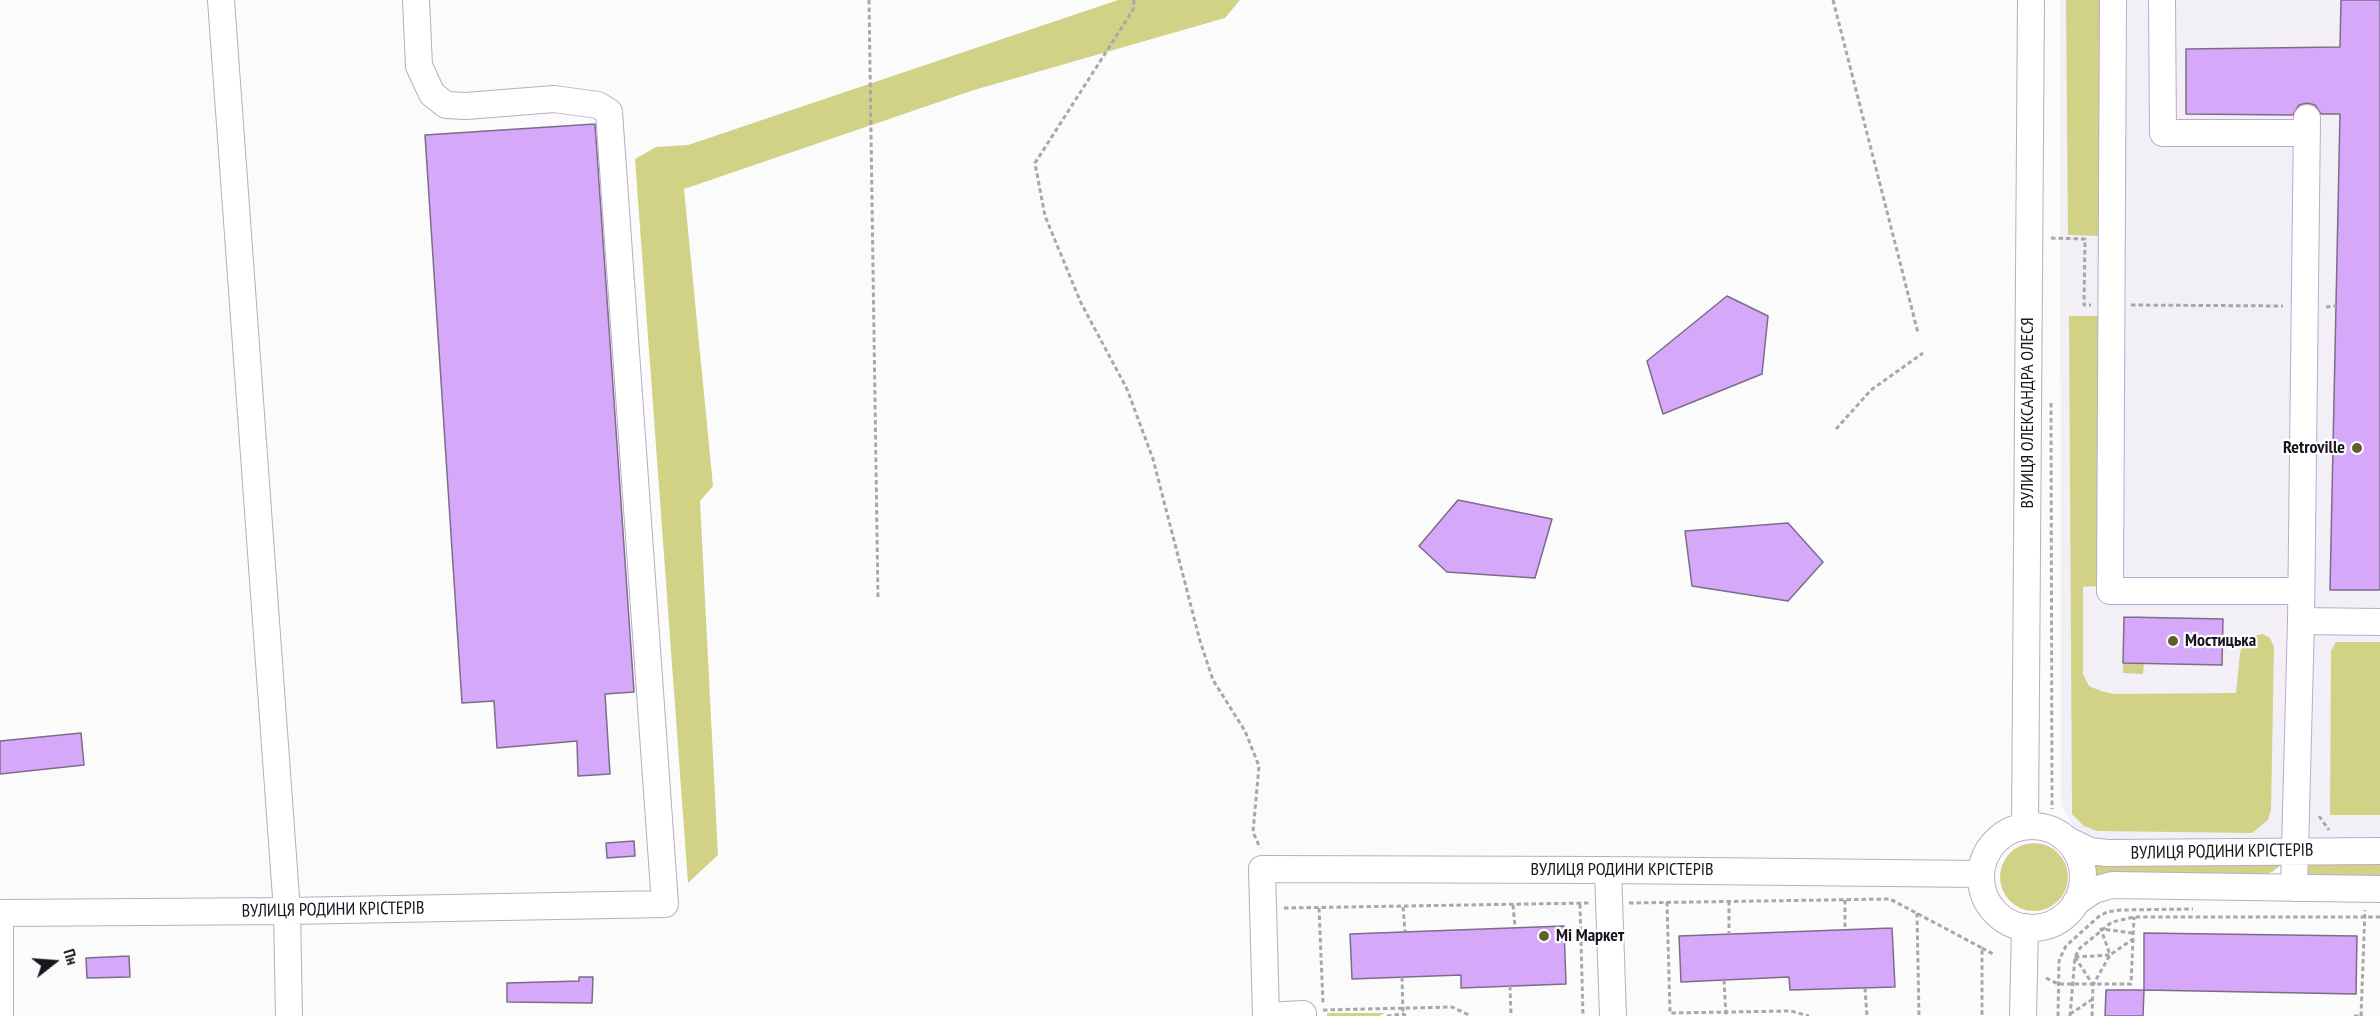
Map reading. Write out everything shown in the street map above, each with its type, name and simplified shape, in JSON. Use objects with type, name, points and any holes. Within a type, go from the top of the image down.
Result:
[{"type":"street","points":[[221,0],[287,911],[289,1016]]},
{"type":"street","name":"ВУЛИЦЯ РОДИНИ КРІСТЕРІВ","points":[[0,914],[665,904],[609,112],[598,105],[554,99],[466,106],[446,105],[432,94],[419,66],[416,0]]},
{"type":"street","name":"ВУЛИЦЯ ОЛЕКСАНДРА ОЛЕСЯ","points":[[2025,826],[2031,0]]},
{"type":"street","points":[[2113,0],[2110,591],[2301,591]]},
{"type":"street","points":[[2162,0],[2163,133],[2307,126],[2301,621],[2294,888]]},
{"type":"street","points":[[2301,621],[2380,622]]},
{"type":"street","points":[[2025,826],[2051,830],[2067,840],[2081,864],[2081,888],[2076,902],[2067,913],[2056,922],[2042,927],[2025,927],[2008,922],[1994,911],[1984,896],[1981,874],[1985,856],[1991,846],[2009,831],[2025,826]]},
{"type":"street","name":"ВУЛИЦЯ РОДИНИ КРІСТЕРІВ","points":[[2067,840],[2090,851],[2107,853],[2380,851]]},
{"type":"street","points":[[1262,869],[1267,1016],[1313,1012]]},
{"type":"street","name":"ВУЛИЦЯ РОДИНИ КРІСТЕРІВ","points":[[1262,869],[1981,874]]},
{"type":"street","points":[[1608,870],[1613,1016]]},
{"type":"street","name":"ВУЛИЦЯ РОДИНИ КРІСТЕРІВ","points":[[2076,902],[2094,890],[2112,885],[2294,888],[2372,903]]},
{"type":"street","points":[[0,914],[0,1016]]},
{"type":"street","points":[[2023,1016],[2025,927]]},
{"type":"path","points":[[869,0],[878,600]]},
{"type":"path","points":[[1134,0],[1133,10],[1035,163],[1045,216],[1081,303],[1127,389],[1153,459],[1200,640],[1213,680],[1245,731],[1259,766],[1253,832],[1263,854],[1262,869]]},
{"type":"path","points":[[1833,0],[1918,333]]},
{"type":"path","points":[[2051,227],[2051,238],[2085,239],[2084,305],[2336,306]]},
{"type":"path","points":[[1836,429],[1871,390],[1923,353]]},
{"type":"path","points":[[2051,393],[2052,809]]},
{"type":"path","points":[[2319,808],[2319,817],[2330,832]]},
{"type":"path","points":[[1845,900],[1845,930]]},
{"type":"path","points":[[1729,901],[1730,934]]},
{"type":"path","points":[[1667,902],[1670,1014],[1791,1011],[1809,1016]]},
{"type":"path","points":[[1580,903],[1583,1016]]},
{"type":"path","points":[[2356,910],[2372,903]]},
{"type":"path","points":[[2354,1016],[2362,1016],[2365,917],[2372,903]]},
{"type":"path","points":[[1513,904],[1515,927]]},
{"type":"path","points":[[1403,907],[1405,931]]},
{"type":"path","points":[[1313,1012],[1319,908]]},
{"type":"path","points":[[2058,1016],[2059,962],[2066,946],[2098,918],[2107,912],[2120,910],[2200,909]]},
{"type":"path","points":[[1917,913],[1919,1016]]},
{"type":"path","points":[[2046,978],[2058,984],[2071,985],[2131,984],[2134,917]]},
{"type":"path","points":[[2070,1015],[2075,957],[2080,948],[2112,922],[2134,917],[2380,917]]},
{"type":"path","points":[[2101,929],[2133,933]]},
{"type":"path","points":[[2101,929],[2110,956]]},
{"type":"path","points":[[2092,1016],[2093,985],[2110,956],[2133,939]]},
{"type":"path","points":[[1982,948],[1995,955]]},
{"type":"path","points":[[2075,957],[2110,956]]},
{"type":"path","points":[[2075,957],[2093,985]]},
{"type":"path","points":[[1387,1016],[1405,1015],[1402,977]]},
{"type":"path","points":[[1724,980],[1726,1014]]},
{"type":"path","points":[[1510,986],[1511,1016]]},
{"type":"path","points":[[1865,988],[1867,1016]]},
{"type":"path","points":[[2070,1015],[2093,999]]},
{"type":"path","points":[[1313,1012],[1452,1007],[1471,1016]]},
{"type":"path","points":[[1765,1011],[1765,1016]]},
{"type":"path","points":[[1790,1016],[1791,1011]]},
{"type":"path","points":[[1313,1012],[1323,1016]]},
{"type":"shaded area","points":[[2060,0],[2380,0],[2380,839],[2091,839],[2073,826],[2061,804]]},
{"type":"green space","points":[[1118,0],[1240,0],[1225,18],[974,90],[684,189],[713,486],[700,501],[718,855],[688,883],[635,159],[656,147],[688,145]]},
{"type":"green space","points":[[2066,0],[2099,0],[2101,236],[2068,235]]},
{"type":"green space","points":[[2069,316],[2100,316],[2099,586],[2083,587],[2083,674],[2089,686],[2114,694],[2236,693],[2240,653],[2244,642],[2252,636],[2263,634],[2270,638],[2274,647],[2271,810],[2268,820],[2252,833],[2097,831],[2084,826],[2072,814]]},
{"type":"green space","points":[[2336,642],[2380,642],[2380,815],[2330,815],[2331,651]]},
{"type":"green space","points":[[2123,663],[2144,663],[2143,674],[2123,673]]},
{"type":"green space","points":[[2034,843],[2047,845],[2058,853],[2066,864],[2068,877],[2066,890],[2058,901],[2047,909],[2034,911],[2021,909],[2010,901],[2002,890],[2000,877],[2002,864],[2010,853],[2021,845]]},
{"type":"green space","points":[[2302,858],[2380,859],[2380,882],[2302,882]]},
{"type":"green space","points":[[2096,864],[2281,865],[2272,872],[2259,876],[2095,879]]},
{"type":"green space","points":[[1327,1013],[1385,1013],[1379,1016],[1327,1016]]},
{"type":"building","points":[[2341,0],[2380,0],[2380,590],[2330,590],[2340,114],[2321,114],[2315,105],[2307,103],[2299,105],[2293,115],[2186,114],[2186,49],[2340,47]]},
{"type":"building","points":[[595,124],[634,692],[605,694],[610,774],[578,776],[577,741],[497,748],[494,701],[462,703],[425,135]]},
{"type":"building","points":[[1727,296],[1768,316],[1762,374],[1663,414],[1647,361]]},
{"type":"building","points":[[1458,500],[1552,519],[1535,578],[1447,572],[1419,546]]},
{"type":"building","points":[[1788,523],[1823,562],[1788,601],[1692,586],[1685,531]]},
{"type":"building","name":"Мостицька","points":[[2124,617],[2223,619],[2222,665],[2123,663]]},
{"type":"building","points":[[81,733],[84,765],[0,774],[0,741]]},
{"type":"building","points":[[634,841],[635,856],[607,858],[606,843]]},
{"type":"building","points":[[1564,926],[1566,984],[1461,988],[1461,975],[1352,979],[1350,934]]},
{"type":"building","points":[[1892,928],[1895,987],[1790,990],[1789,977],[1681,982],[1679,936]]},
{"type":"building","points":[[2144,933],[2357,936],[2356,994],[2144,990]]},
{"type":"building","points":[[129,956],[130,977],[87,978],[86,958]]},
{"type":"building","points":[[579,977],[593,977],[592,1003],[507,1002],[507,983],[579,981]]},
{"type":"building","points":[[2106,990],[2144,990],[2143,1016],[2105,1016]]},
{"type":"place","name":"Retroville","points":[[2357,448]]},
{"type":"place","name":"Мостицька","points":[[2173,641]]},
{"type":"place","name":"Мі Маркет","points":[[1544,936]]}]
